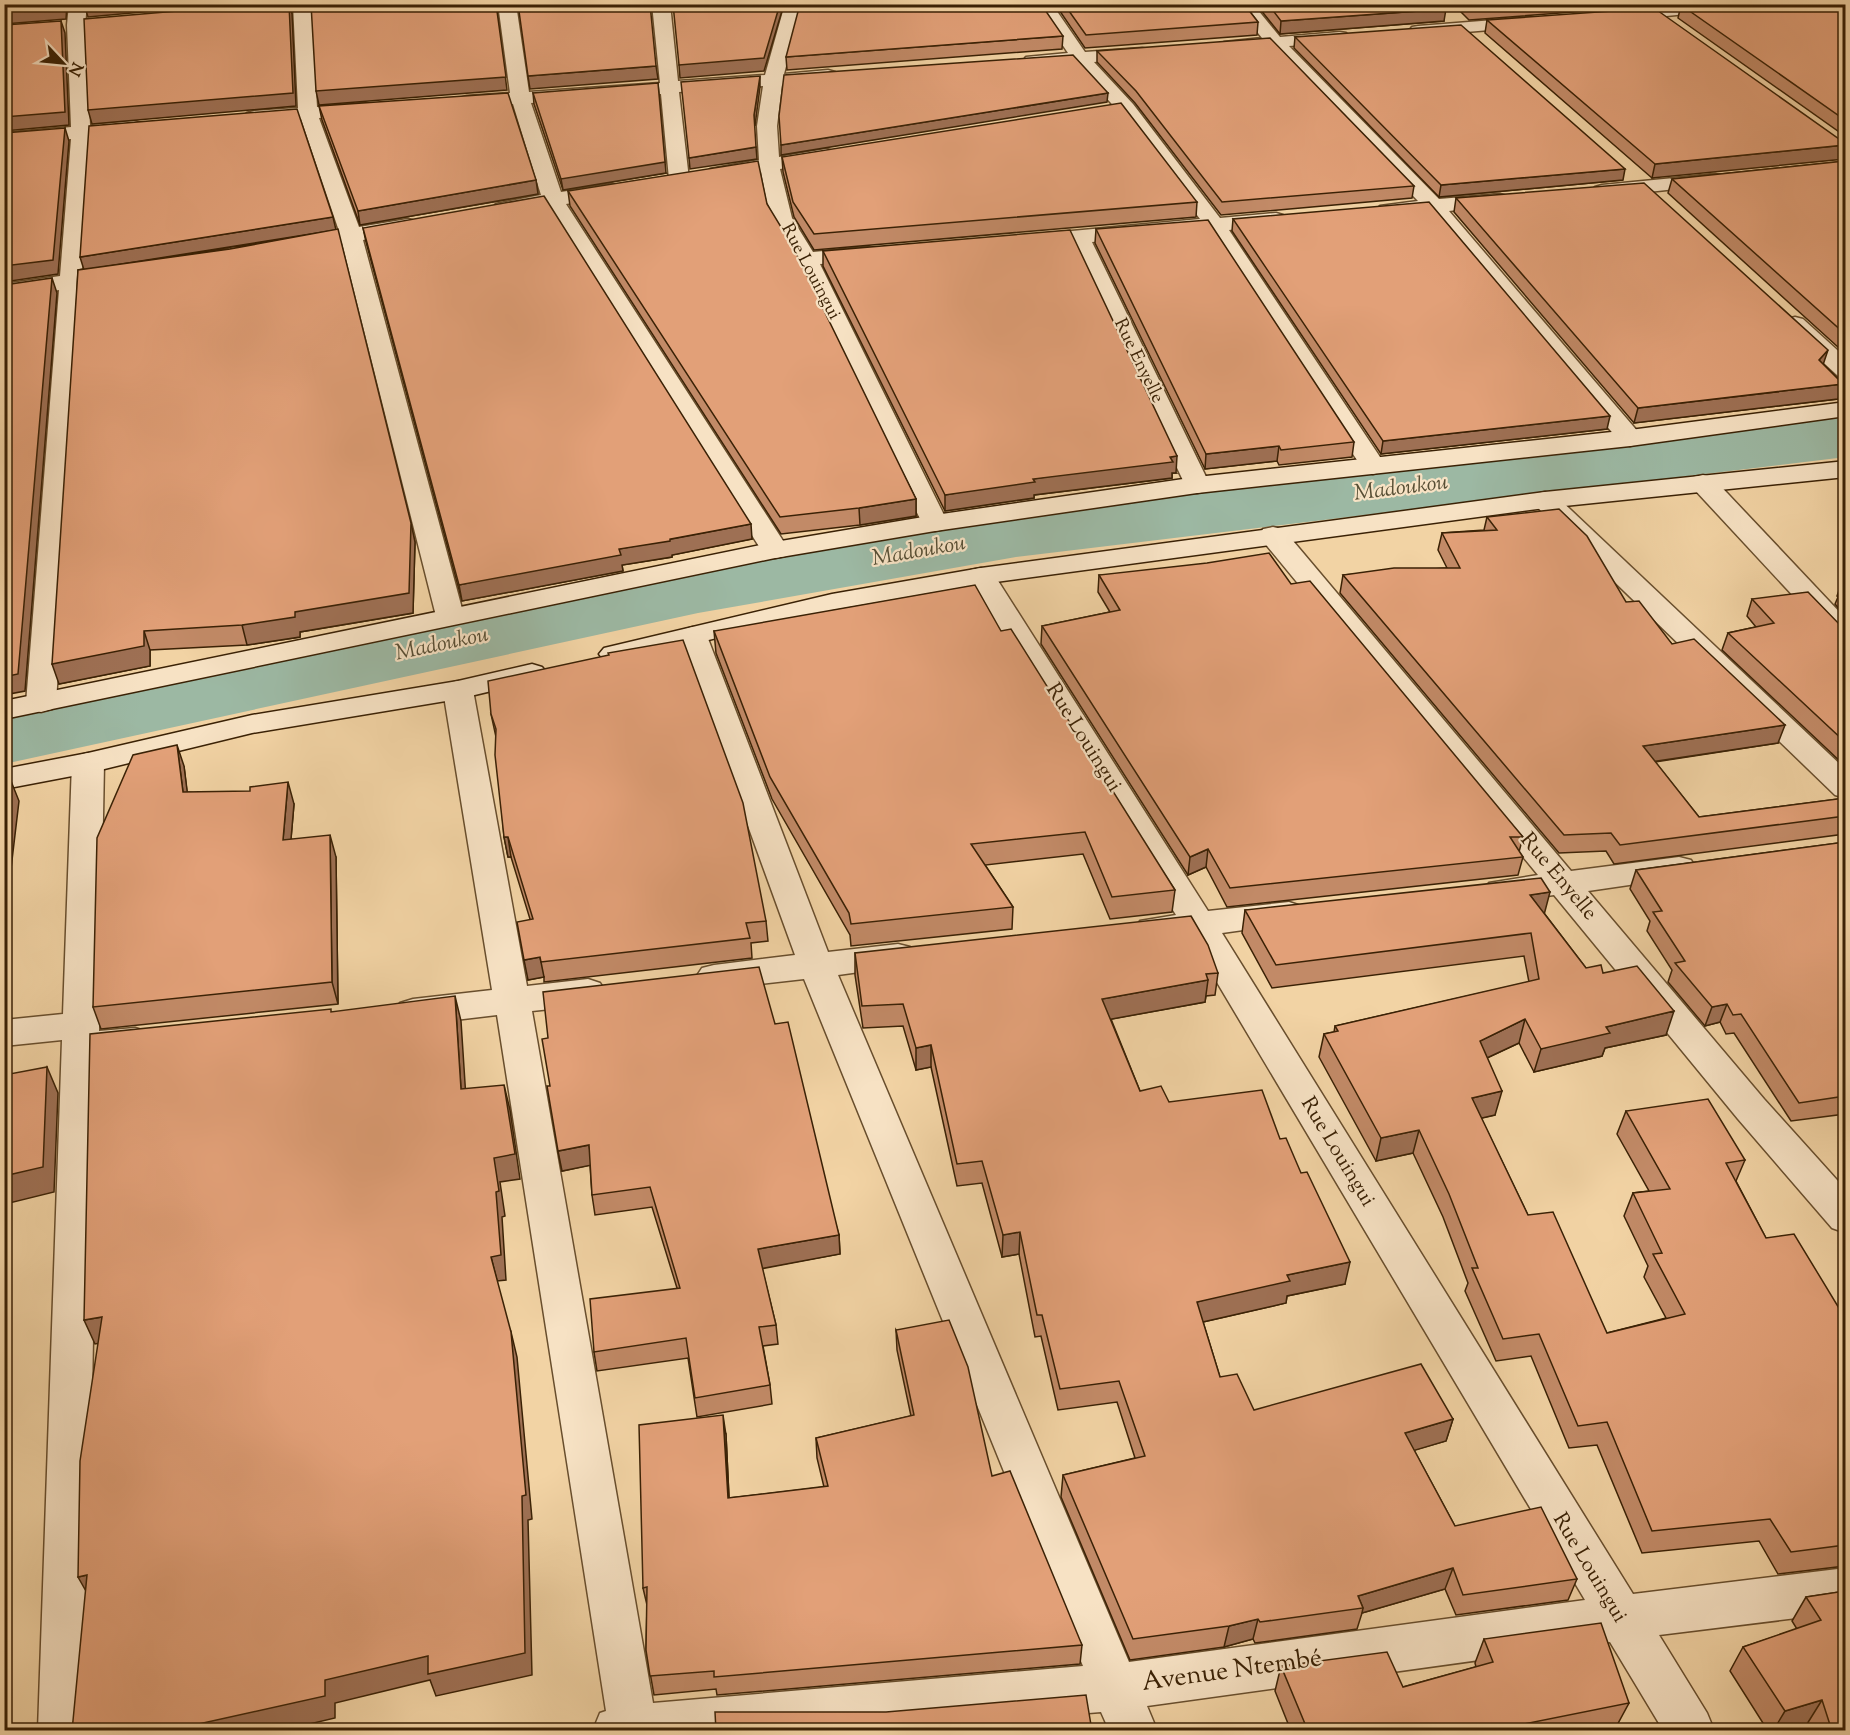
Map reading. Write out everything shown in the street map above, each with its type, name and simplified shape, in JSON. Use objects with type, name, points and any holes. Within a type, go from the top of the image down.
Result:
[{"type":"street","points":[[507,4],[520,98],[553,200],[775,550]]},
{"type":"street","points":[[660,4],[679,179]]},
{"type":"street","name":"Rue Louingui","points":[[794,4],[773,80],[767,126],[769,164],[781,218],[806,259],[935,523]]},
{"type":"street","points":[[1043,4],[1080,58],[1126,108],[1215,225],[1373,466]]},
{"type":"street","points":[[1243,4],[1275,42],[1433,206],[1630,438]]},
{"type":"street","points":[[1600,17],[1651,9],[1737,4]]},
{"type":"street","points":[[302,6],[308,113],[351,236],[450,616]]},
{"type":"street","points":[[1651,9],[1675,27]]},
{"type":"street","points":[[1447,12],[1481,42]]},
{"type":"street","points":[[41,703],[81,131],[72,18],[99,23]]},
{"type":"street","points":[[1405,32],[1543,21]]},
{"type":"street","points":[[1206,48],[1358,36]]},
{"type":"street","points":[[1009,63],[1160,51]]},
{"type":"street","points":[[450,103],[844,75]]},
{"type":"street","points":[[239,119],[379,108]]},
{"type":"street","points":[[1103,112],[1126,108]]},
{"type":"street","points":[[4,139],[148,126]]},
{"type":"street","points":[[656,183],[849,152]]},
{"type":"street","points":[[1621,166],[1664,203]]},
{"type":"street","points":[[1587,192],[1740,177]]},
{"type":"street","points":[[485,212],[633,187]]},
{"type":"street","points":[[1364,212],[1516,198]]},
{"type":"street","points":[[1007,243],[1295,218]]},
{"type":"street","points":[[280,248],[429,222]]},
{"type":"street","name":"Rue Enyelle","points":[[1079,237],[1197,485]]},
{"type":"street","points":[[806,259],[889,252]]},
{"type":"street","points":[[4,291],[141,272]]},
{"type":"street","points":[[1776,307],[1845,371]]},
{"type":"street","points":[[4,710],[775,550],[935,523],[1197,485],[1630,438],[1845,409]]},
{"type":"street","points":[[592,659],[832,602],[981,576],[1545,500],[1845,469]]},
{"type":"street","points":[[1703,483],[1845,636]]},
{"type":"street","points":[[1545,500],[1845,788]]},
{"type":"street","name":"Rue Enyelle","points":[[1273,535],[1751,1109],[1845,1217]]},
{"type":"street","name":"Rue Louingui","points":[[981,576],[1199,924],[1689,1731]]},
{"type":"street","points":[[693,636],[816,965],[1133,1731]]},
{"type":"street","points":[[4,779],[88,763],[252,724],[458,690],[558,667]]},
{"type":"street","points":[[458,690],[512,1001],[628,1730]]},
{"type":"street","points":[[62,1731],[88,763]]},
{"type":"street","points":[[1469,894],[1704,865]]},
{"type":"street","points":[[1118,933],[1317,911]]},
{"type":"street","points":[[688,980],[932,953]]},
{"type":"street","points":[[384,1015],[618,989]]},
{"type":"street","points":[[4,1033],[162,1038]]},
{"type":"street","name":"Avenue Ntembé","points":[[628,1730],[1115,1687],[1620,1618],[1845,1590]]},
{"type":"building","points":[[4,4],[63,4],[62,6],[4,11]]},
{"type":"building","points":[[258,4],[289,4],[293,93],[88,110],[84,19]]},
{"type":"building","points":[[311,4],[496,4],[506,77],[316,91]]},
{"type":"building","points":[[518,4],[650,4],[656,66],[528,76]]},
{"type":"building","points":[[673,4],[780,4],[764,58],[679,65]]},
{"type":"building","points":[[800,4],[1041,4],[1063,36],[786,57]]},
{"type":"building","points":[[1064,4],[1244,4],[1258,22],[1086,35]]},
{"type":"building","points":[[1268,4],[1442,4],[1446,9],[1281,21]]},
{"type":"building","points":[[1468,4],[1508,4],[1471,7]]},
{"type":"building","points":[[1845,4],[1845,120],[1681,5]]},
{"type":"building","points":[[1654,8],[1845,142],[1845,145],[1655,164],[1487,20]]},
{"type":"building","points":[[61,21],[65,112],[4,117],[4,25]]},
{"type":"building","points":[[1461,25],[1625,169],[1441,185],[1295,37]]},
{"type":"building","points":[[1270,38],[1414,186],[1222,202],[1136,91],[1097,51]]},
{"type":"building","points":[[1073,55],[1108,93],[781,145],[779,116],[784,75]]},
{"type":"building","points":[[760,76],[754,115],[756,147],[689,158],[681,82]]},
{"type":"building","points":[[658,83],[665,162],[561,179],[533,93]]},
{"type":"building","points":[[508,93],[536,180],[358,211],[319,106]]},
{"type":"building","points":[[1121,103],[1197,202],[814,234],[793,202],[782,157]]},
{"type":"building","points":[[297,109],[333,217],[80,257],[89,126]]},
{"type":"building","points":[[65,128],[53,260],[4,266],[4,133]]},
{"type":"building","points":[[758,161],[767,204],[792,245],[916,499],[780,517],[568,191]]},
{"type":"building","points":[[1845,161],[1844,333],[1672,179]]},
{"type":"building","points":[[1644,183],[1828,350],[1819,360],[1843,384],[1638,408],[1456,198]]},
{"type":"building","points":[[544,196],[751,524],[619,549],[621,555],[459,585],[363,228]]},
{"type":"building","points":[[1429,202],[1610,416],[1383,441],[1233,219]]},
{"type":"building","points":[[1208,220],[1354,442],[1281,450],[1279,446],[1206,454],[1096,229]]},
{"type":"building","points":[[338,229],[411,523],[409,593],[295,612],[295,617],[242,625],[144,631],[144,646],[52,664],[78,270],[230,249]]},
{"type":"building","points":[[1070,230],[1177,456],[1170,457],[1173,462],[1033,479],[1035,482],[945,495],[823,251]]},
{"type":"building","points":[[52,278],[18,674],[4,677],[4,285]]},
{"type":"building","points":[[1559,509],[1587,536],[1626,602],[1639,601],[1672,644],[1694,639],[1785,725],[1643,746],[1699,817],[1845,798],[1845,816],[1620,845],[1611,833],[1564,835],[1343,575],[1394,568],[1460,568],[1442,533],[1497,530],[1487,517]]},
{"type":"building","points":[[1269,553],[1291,584],[1310,581],[1523,837],[1510,837],[1523,857],[1230,888],[1208,849],[1190,857],[1042,626],[1120,610],[1099,575],[1207,563]]},
{"type":"building","points":[[975,585],[1001,631],[1011,629],[1175,890],[1112,897],[1085,832],[971,844],[1013,907],[851,924],[849,913],[770,777],[714,631]]},
{"type":"building","points":[[1808,592],[1845,628],[1845,742],[1728,633],[1774,623],[1752,599]]},
{"type":"building","points":[[683,640],[743,803],[766,921],[746,923],[750,938],[541,962],[540,957],[524,960],[517,922],[533,919],[508,837],[504,837],[495,755],[496,729],[491,714],[488,681],[609,655],[608,653]]},
{"type":"building","points":[[177,745],[183,792],[250,791],[250,787],[288,782],[283,840],[330,835],[332,982],[93,1007],[97,838],[133,755]]},
{"type":"building","points":[[9,776],[4,812],[4,777]]},
{"type":"building","points":[[1845,842],[1845,1096],[1799,1103],[1741,1014],[1733,1015],[1727,1004],[1712,1007],[1675,963],[1685,961],[1653,912],[1662,911],[1636,870]]},
{"type":"building","points":[[1541,878],[1550,892],[1530,895],[1586,968],[1601,965],[1603,973],[1637,966],[1674,1011],[1606,1027],[1610,1033],[1541,1049],[1525,1019],[1480,1041],[1502,1091],[1472,1098],[1528,1215],[1553,1212],[1607,1333],[1685,1314],[1653,1254],[1662,1253],[1633,1193],[1670,1189],[1626,1111],[1708,1099],[1745,1160],[1726,1163],[1766,1238],[1794,1234],[1845,1318],[1845,1545],[1791,1552],[1770,1519],[1652,1531],[1607,1422],[1578,1426],[1539,1334],[1503,1339],[1472,1268],[1478,1268],[1449,1194],[1419,1130],[1381,1138],[1324,1034],[1338,1031],[1335,1026],[1539,979],[1531,933],[1276,965],[1245,910]]},
{"type":"building","points":[[1191,916],[1208,945],[1218,973],[1206,974],[1208,980],[1102,999],[1140,1091],[1161,1086],[1169,1102],[1262,1090],[1280,1139],[1286,1138],[1301,1173],[1307,1172],[1350,1262],[1287,1275],[1290,1281],[1197,1302],[1220,1377],[1237,1374],[1254,1410],[1421,1364],[1453,1419],[1405,1433],[1455,1526],[1541,1507],[1577,1579],[1463,1595],[1453,1568],[1358,1596],[1363,1608],[1260,1622],[1258,1619],[1229,1626],[1133,1639],[1063,1475],[1145,1456],[1119,1381],[1060,1389],[1042,1315],[1037,1315],[1020,1232],[1003,1235],[982,1161],[957,1164],[931,1045],[916,1048],[903,1004],[862,1006],[855,953]]},
{"type":"building","points":[[759,967],[775,1024],[788,1022],[839,1235],[758,1249],[776,1325],[759,1327],[770,1385],[695,1398],[686,1338],[594,1352],[590,1299],[680,1288],[650,1187],[592,1195],[589,1145],[558,1151],[542,1039],[548,1038],[543,992]]},
{"type":"building","points":[[455,996],[461,1089],[504,1085],[515,1154],[494,1158],[499,1191],[496,1192],[501,1255],[491,1257],[511,1332],[526,1495],[522,1496],[525,1653],[428,1674],[428,1656],[325,1680],[325,1696],[167,1731],[72,1731],[87,1575],[78,1577],[80,1461],[102,1317],[84,1320],[90,1034],[331,1009],[331,1012]]},
{"type":"building","points":[[47,1067],[43,1167],[4,1176],[4,1075]]},
{"type":"building","points":[[949,1320],[968,1367],[992,1476],[1010,1471],[1082,1645],[714,1677],[714,1671],[650,1676],[646,1650],[647,1587],[643,1588],[639,1425],[723,1415],[728,1498],[828,1486],[816,1438],[914,1415],[896,1330]]},
{"type":"building","points":[[1845,1591],[1845,1731],[1832,1731],[1822,1700],[1785,1711],[1743,1647],[1821,1620],[1806,1597]]},
{"type":"building","points":[[1601,1623],[1629,1703],[1519,1725],[1522,1731],[1308,1731],[1281,1666],[1387,1652],[1403,1687],[1493,1662],[1484,1639]]},
{"type":"building","points":[[1086,1695],[1092,1731],[716,1731],[715,1712],[886,1712]]},
{"type":"waterway","name":"Madoukou","points":[[4,739],[698,591],[1016,535],[1846,437]]}]
